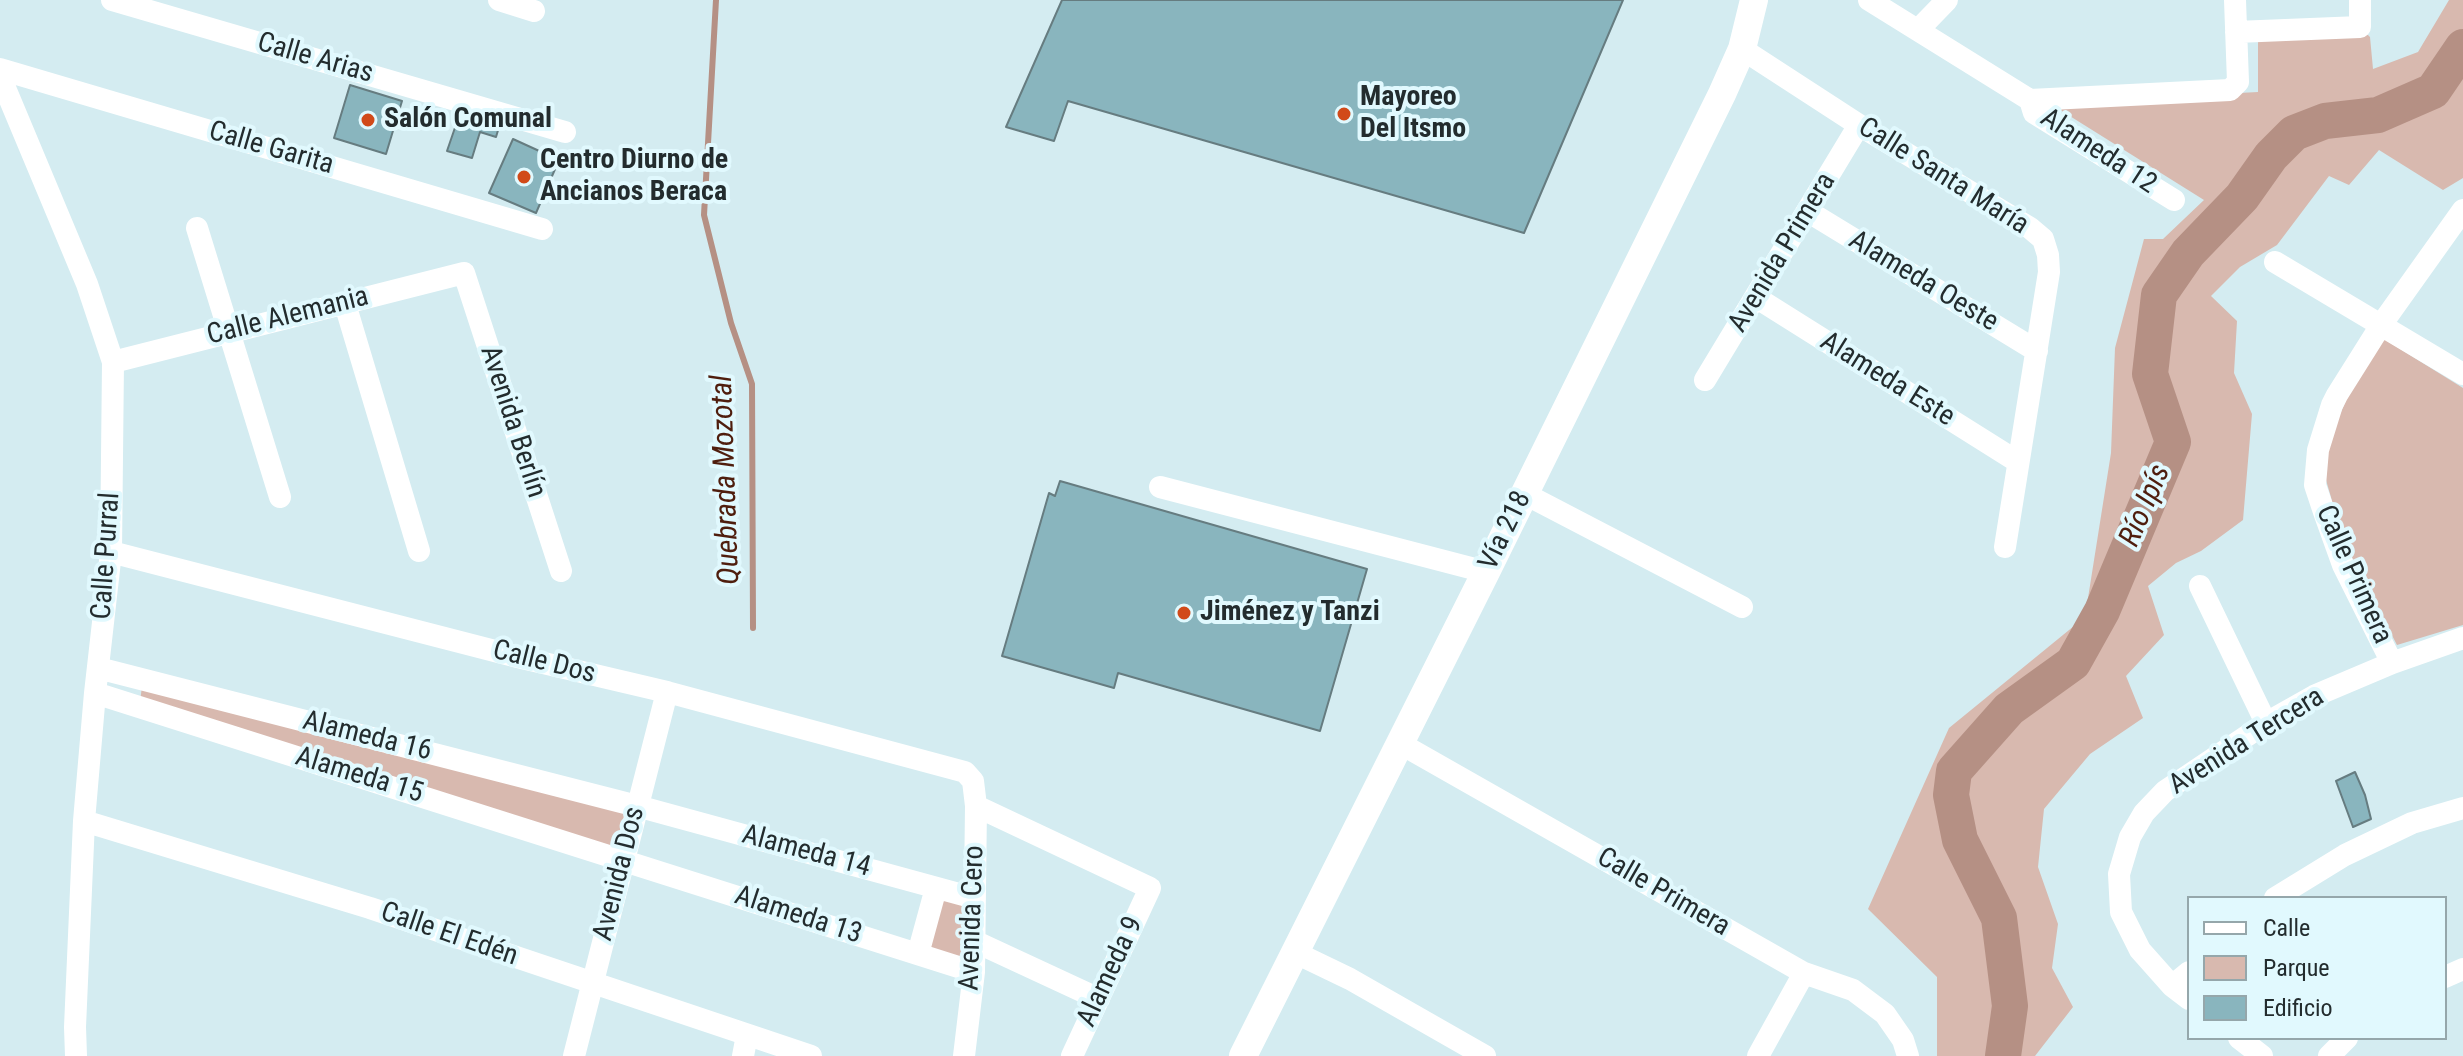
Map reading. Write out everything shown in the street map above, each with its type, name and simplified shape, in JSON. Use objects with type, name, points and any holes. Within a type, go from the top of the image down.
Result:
[{"type":"main road","name":"Vía 218","points":[[1243,1056],[1525,494],[1742,49],[1754,0]]},
{"type":"street","name":"Calle Arias","points":[[112,0],[565,132]]},
{"type":"street","points":[[499,0],[534,11]]},
{"type":"street","name":"Alameda 12","points":[[1869,0],[2030,100],[2034,113],[2174,200]]},
{"type":"street","points":[[1918,30],[1947,0]]},
{"type":"street","points":[[2030,100],[2230,90],[2238,82],[2235,0]]},
{"type":"street","points":[[2236,32],[2360,27],[2360,0]]},
{"type":"street","name":"Calle Santa María","points":[[1742,49],[2043,239],[2049,272],[2005,547]]},
{"type":"street","name":"Calle Garita","points":[[0,69],[542,229]]},
{"type":"street","name":"Calle Purral","points":[[0,76],[87,284],[113,362],[111,552],[84,821],[76,1056]]},
{"type":"street","name":"Avenida Primera","points":[[1705,380],[1859,125]]},
{"type":"street","name":"Calle Primera","points":[[2392,663],[2343,565],[2315,485],[2318,450],[2337,395],[2381,325],[2463,210]]},
{"type":"street","name":"Alameda Oeste","points":[[1809,212],[2037,351]]},
{"type":"street","points":[[197,228],[280,497]]},
{"type":"street","points":[[2275,262],[2463,374]]},
{"type":"street","name":"Calle Alemania","points":[[113,362],[464,273]]},
{"type":"street","name":"Avenida Berlín","points":[[464,273],[561,571]]},
{"type":"street","name":"Alameda Este","points":[[1757,298],[2018,462]]},
{"type":"street","points":[[345,304],[419,551]]},
{"type":"street","points":[[1160,487],[1486,572]]},
{"type":"street","points":[[1525,494],[1742,607]]},
{"type":"street","name":"Calle Dos","points":[[111,552],[951,767],[965,772],[973,781]]},
{"type":"street","points":[[2200,586],[2266,723]]},
{"type":"street","name":"Avenida Tercera","points":[[2183,986],[2140,950],[2121,912],[2119,874],[2130,837],[2144,813],[2165,791],[2266,723],[2314,696],[2392,663],[2463,638]]},
{"type":"street","name":"Alameda 16","points":[[98,668],[637,806]]},
{"type":"street","name":"Avenida Dos","points":[[574,1056],[667,692]]},
{"type":"street","name":"Alameda 15","points":[[95,693],[623,859]]},
{"type":"street","name":"Calle Primera","points":[[1401,744],[1804,973],[1853,990],[1885,1014],[1903,1040],[1908,1056]]},
{"type":"street","name":"Avenida Cero","points":[[964,1056],[974,972],[976,806],[973,781]]},
{"type":"street","name":"Alameda 14","points":[[637,806],[974,898]]},
{"type":"street","name":"Alameda 9","points":[[976,806],[1150,888],[1072,1056]]},
{"type":"street","points":[[2278,896],[2345,855],[2412,823],[2463,808]]},
{"type":"street","name":"Calle El Edén","points":[[84,821],[370,908],[592,984],[745,1046],[811,1056]]},
{"type":"street","name":"Alameda 13","points":[[623,859],[974,972]]},
{"type":"street","points":[[918,954],[936,888]]},
{"type":"street","points":[[974,941],[1099,999]]},
{"type":"street","points":[[1296,953],[1350,979],[1485,1056]]},
{"type":"street","points":[[1758,1056],[1804,973]]},
{"type":"street","points":[[2242,1040],[2262,1056]]},
{"type":"street","points":[[2329,1056],[2345,1040]]},
{"type":"green space","points":[[2449,0],[2463,0],[2463,178],[2443,190],[2379,150],[2349,185],[2329,176],[2277,245],[2240,267],[2211,296],[2237,321],[2234,373],[2252,414],[2243,520],[2201,551],[2176,563],[2148,586],[2164,635],[2126,676],[2143,718],[2090,754],[2044,809],[2038,867],[2058,924],[2052,968],[2073,1007],[2035,1056],[1937,1056],[1937,977],[1868,909],[1949,728],[2085,617],[2111,453],[2115,348],[2144,239],[2163,239],[2204,200],[2049,103],[2258,92],[2258,34],[2363,30],[2370,37],[2373,69],[2418,52]]},
{"type":"green space","points":[[2384,339],[2463,388],[2463,625],[2397,645],[2344,542],[2326,480],[2326,448],[2346,400]]},
{"type":"green space","points":[[142,686],[628,809],[619,850],[140,702]]},
{"type":"green space","points":[[938,893],[969,901],[967,966],[923,952]]},
{"type":"building","name":"Mayoreo Del Itsmo","points":[[1062,0],[1623,0],[1524,233],[1068,101],[1054,141],[1006,127]]},
{"type":"building","name":"Salón Comunal","points":[[350,85],[402,101],[386,154],[334,138]]},
{"type":"building","name":"Centro Diurno de Ancianos Beraca","points":[[459,116],[499,127],[496,137],[480,132],[472,158],[447,151]]},
{"type":"building","name":"Centro Diurno de Ancianos Beraca","points":[[513,139],[559,160],[536,213],[489,193]]},
{"type":"building","name":"Jiménez y Tanzi","points":[[1060,481],[1367,569],[1320,731],[1118,673],[1114,688],[1002,656],[1049,493],[1055,496]]},
{"type":"building","points":[[2355,772],[2371,819],[2353,827],[2336,781]]},
{"type":"waterway","name":"Quebrada Mozotal","points":[[716,0],[704,215],[731,323],[752,384],[753,628]]},
{"type":"waterway","name":"Río Ipís","points":[[2003,1056],[2010,1006],[1999,918],[1960,840],[1951,795],[1954,771],[2009,709],[2073,663],[2102,611],[2173,442],[2150,374],[2159,295],[2188,253],[2242,197],[2271,156],[2294,133],[2325,121],[2378,115],[2433,91],[2463,47]]},
{"type":"place","name":"Mayoreo Del Itsmo","points":[[1344,114]]},
{"type":"place","name":"Salón Comunal","points":[[368,120]]},
{"type":"place","name":"Centro Diurno de Ancianos Beraca","points":[[524,177]]},
{"type":"place","name":"Jiménez y Tanzi","points":[[1184,613]]}]
